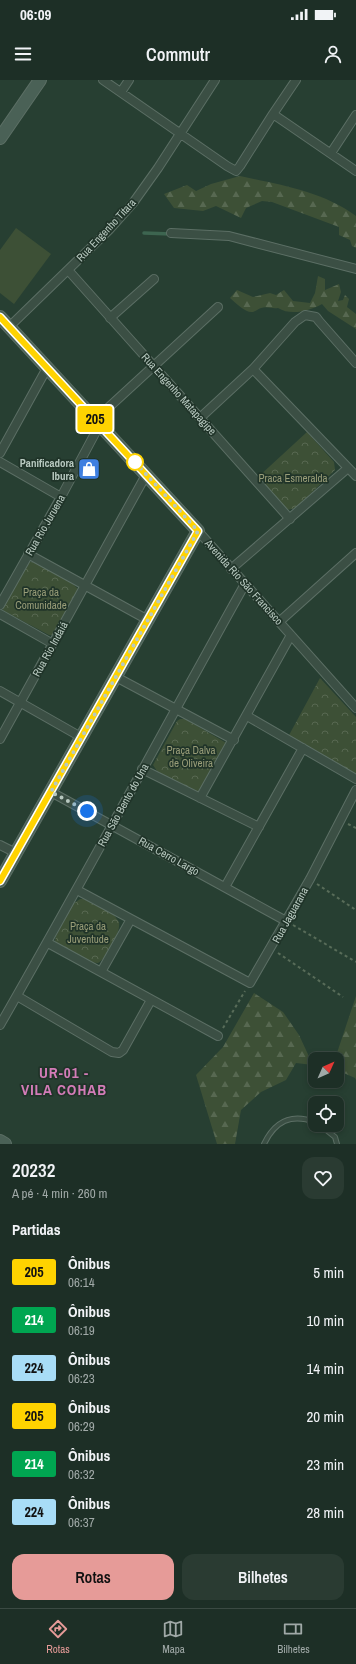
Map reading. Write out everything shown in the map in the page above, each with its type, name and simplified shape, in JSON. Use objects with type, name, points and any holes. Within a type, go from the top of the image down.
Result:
[{"type":"main road","points":[[0,138],[40,80]]},
{"type":"main road","name":"Avenida Rio São Francisco","points":[[3,322],[98,422],[198,531]]},
{"type":"main road","points":[[0,881],[198,531]]},
{"type":"main road","points":[[0,1141],[5,1144]]},
{"type":"street","points":[[103,80],[236,171],[296,80]]},
{"type":"street","points":[[121,92],[129,80]]},
{"type":"street","name":"Rua Engenho Titara","points":[[3,322],[68,270],[109,230],[133,203],[158,168],[214,80]]},
{"type":"street","points":[[273,114],[356,171]]},
{"type":"street","points":[[331,153],[356,115]]},
{"type":"street","points":[[171,233],[229,236],[356,269]]},
{"type":"street","name":"Rua Engenho Matapagipe","points":[[68,270],[290,519]]},
{"type":"street","points":[[110,318],[154,280]]},
{"type":"street","name":"Rua Rio Juruena","points":[[0,605],[61,497],[98,422],[153,366],[218,307]]},
{"type":"street","points":[[200,417],[253,369],[295,322],[305,315],[316,317],[356,363]]},
{"type":"street","points":[[0,453],[47,368]]},
{"type":"street","points":[[253,369],[356,476]]},
{"type":"street","points":[[0,462],[61,497]]},
{"type":"street","points":[[231,569],[348,468]]},
{"type":"street","name":"Rua Rio Indaiá","points":[[0,739],[86,586],[146,475]]},
{"type":"street","name":"Avenida Rio São Francisco","points":[[198,531],[356,708]]},
{"type":"street","points":[[279,622],[356,553]]},
{"type":"street","points":[[28,554],[148,620]]},
{"type":"street","name":"Rua São Bento do Una","points":[[0,1025],[48,943],[142,768],[245,584]]},
{"type":"street","points":[[0,614],[53,644]]},
{"type":"street","points":[[200,798],[234,740],[291,635]]},
{"type":"street","points":[[116,677],[234,740]]},
{"type":"street","points":[[0,691],[82,737]]},
{"type":"street","points":[[247,716],[356,780]]},
{"type":"street","points":[[225,887],[303,748]]},
{"type":"street","points":[[142,768],[259,827]]},
{"type":"street","name":"Rua Jaguarana","points":[[250,984],[286,921],[356,790]]},
{"type":"street","name":"Rua Cerro Largo","points":[[51,792],[286,921]]},
{"type":"street","points":[[0,845],[16,854]]},
{"type":"street","points":[[76,890],[250,984]]},
{"type":"street","points":[[101,972],[131,919]]},
{"type":"street","points":[[48,943],[218,1036]]},
{"type":"street","points":[[17,996],[112,1052],[119,1054],[123,1050],[151,1000]]},
{"type":"lane","points":[[264,1144],[270,1133],[282,1122],[294,1118],[308,1121]]},
{"type":"lane","points":[[329,1132],[336,1137],[337,1144]]},
{"type":"path","points":[[348,824],[356,828]]},
{"type":"path","points":[[320,885],[356,910]]},
{"type":"path","points":[[295,926],[356,962]]},
{"type":"path","points":[[276,952],[344,997]]},
{"type":"path","points":[[218,1036],[250,984]]},
{"type":"green space","points":[[240,176],[300,190],[329,200],[343,207],[356,216],[356,248],[352,246],[350,240],[339,235],[339,227],[272,202],[262,201],[246,208],[241,218],[216,206],[203,211],[174,208],[164,194],[187,185],[196,191],[211,184]]},
{"type":"green space","points":[[16,228],[51,254],[14,304],[0,293],[0,250]]},
{"type":"green space","points":[[318,276],[325,279],[325,290],[339,284],[341,292],[338,301],[343,300],[345,295],[349,299],[347,307],[356,314],[356,329],[328,311],[322,304],[300,312],[289,312],[278,308],[265,307],[250,312],[230,298],[237,290],[253,297],[270,293],[276,295],[284,290],[293,301],[310,303],[315,293]]},
{"type":"green space","name":"Praca Esmeralda","points":[[307,432],[334,462],[335,470],[296,508],[287,510],[257,478]]},
{"type":"green space","name":"Praça da Comunidade","points":[[30,562],[56,572],[78,589],[52,635],[49,635],[4,611],[2,608]]},
{"type":"green space","points":[[320,678],[356,717],[356,776],[288,737]]},
{"type":"green space","name":"Praça Dalva de Oliveira","points":[[180,719],[185,719],[228,744],[206,791],[197,794],[157,771],[153,765],[177,721]]},
{"type":"green space","name":"Praça da Juventude","points":[[80,899],[84,899],[114,915],[119,922],[118,932],[113,944],[102,960],[98,963],[89,962],[55,941],[56,936],[73,904]]},
{"type":"green space","points":[[254,993],[283,1012],[299,1035],[308,1054],[308,1064],[296,1063],[286,1080],[261,1092],[241,1110],[235,1144],[217,1144],[196,1075],[223,1047]]},
{"type":"green space","points":[[356,996],[356,1080],[355,1078],[344,1073],[344,1052],[337,1052]]},
{"type":"waterway","points":[[144,233],[171,234]]},
{"type":"bus line","name":"205","points":[[0,317],[198,531],[0,881]]},
{"type":"place","name":"Panificadora Ibura","points":[[89,469]]},
{"type":"district","name":"UR-01 - VILA COHAB","points":[[64,1080]]},
{"type":"route","points":[[87,811],[51,792],[198,531],[135,462]]}]
